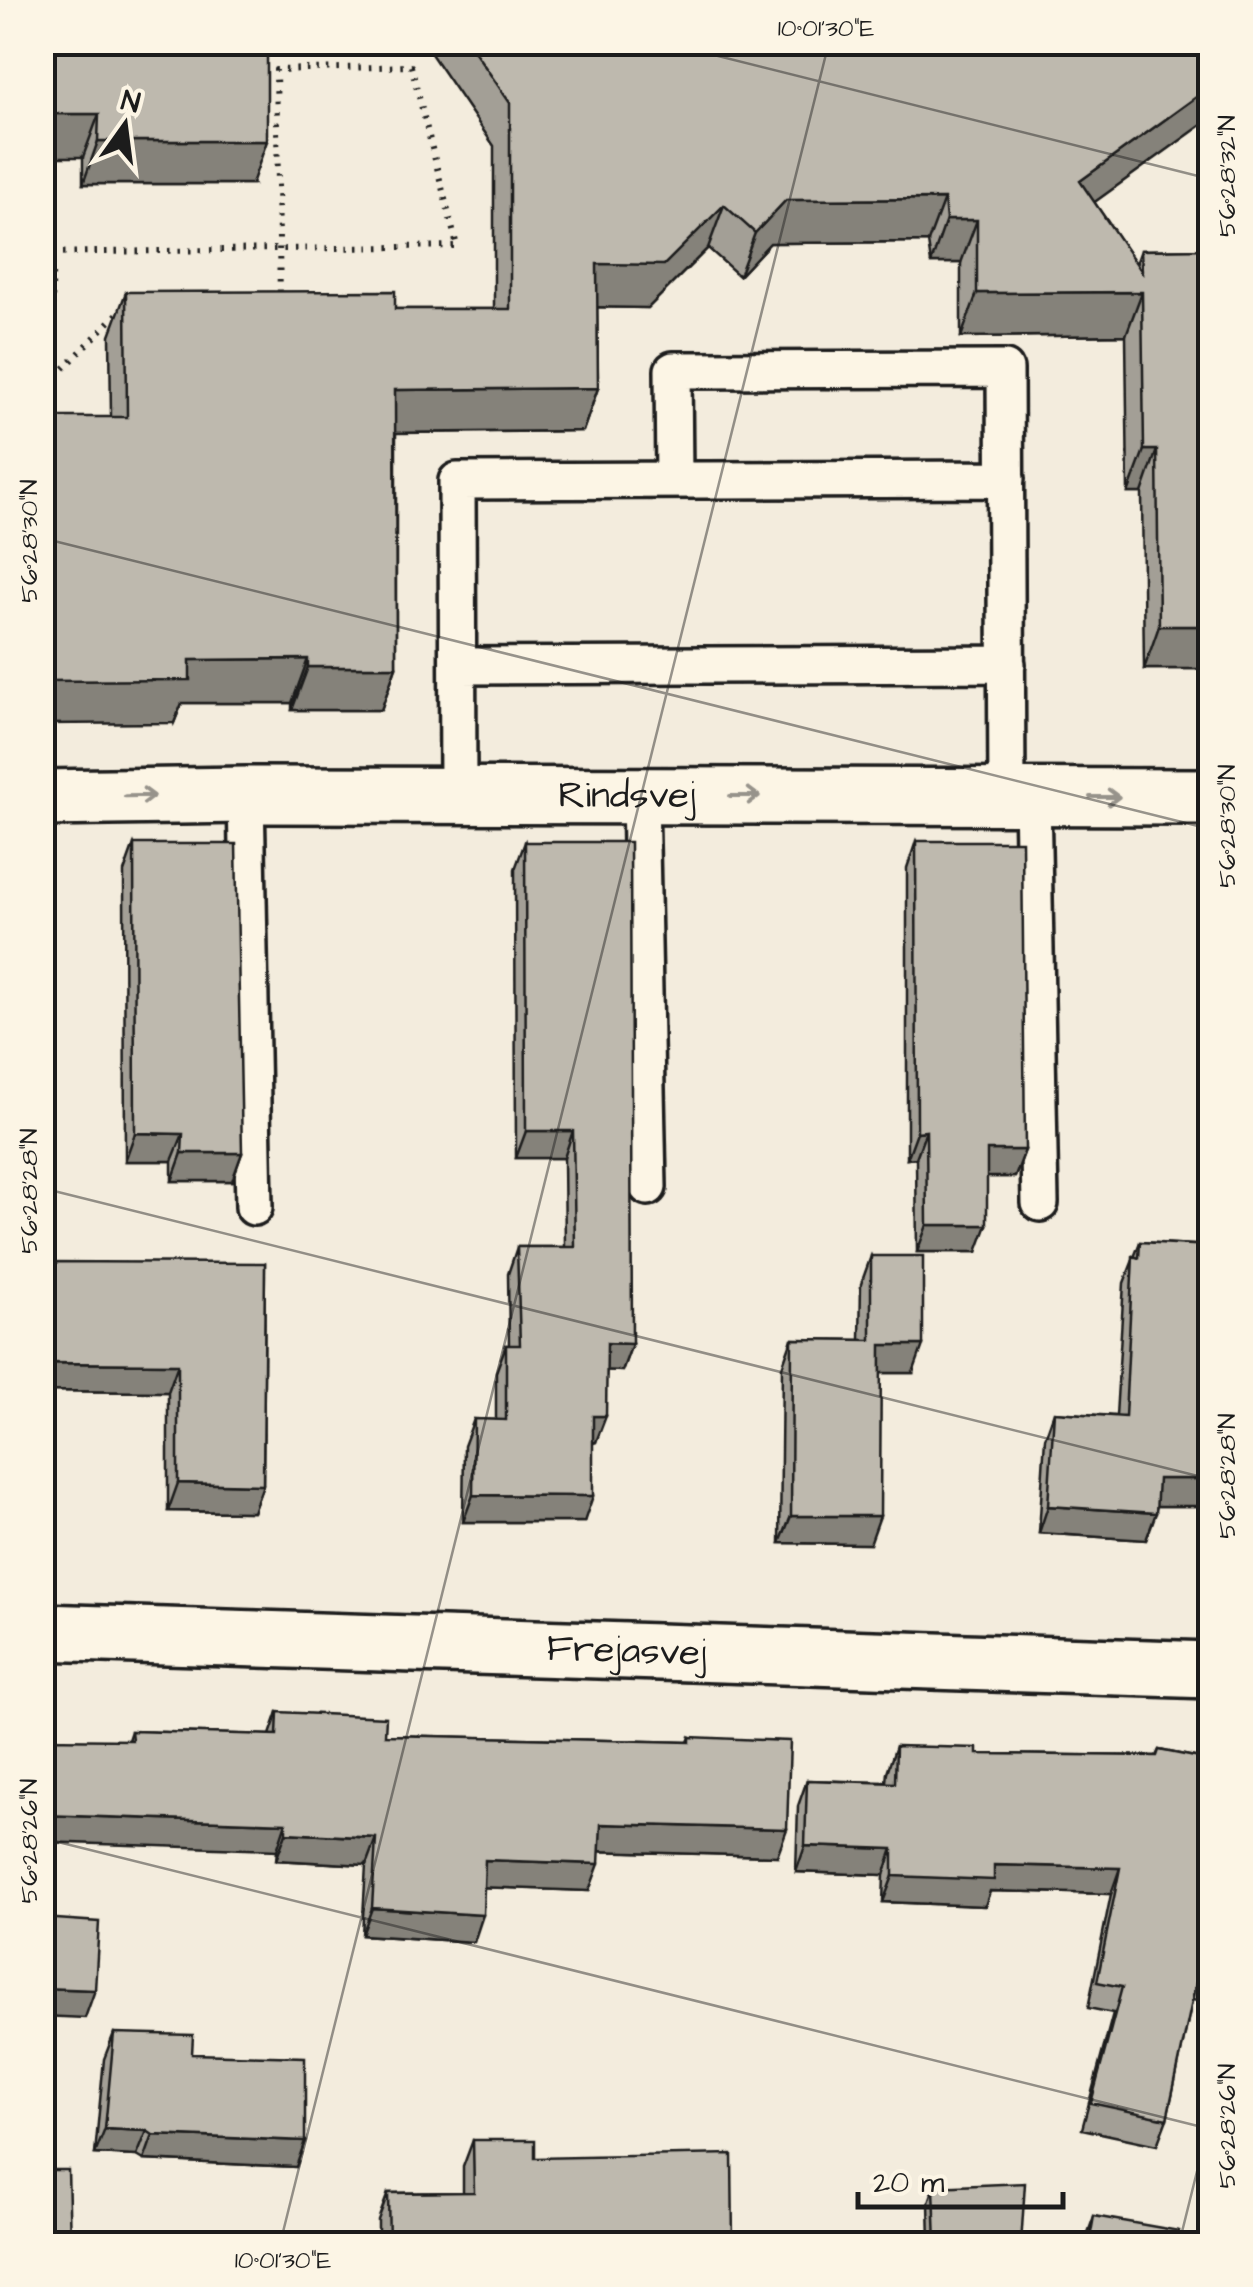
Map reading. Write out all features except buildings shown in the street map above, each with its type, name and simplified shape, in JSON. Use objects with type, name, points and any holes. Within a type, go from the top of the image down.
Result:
[{"type":"street","name":"Rindsvej","points":[[42,798],[1210,797]]},
{"type":"street","name":"Frejasvej","points":[[42,1632],[1210,1670]]},
{"type":"lane","points":[[674,480],[674,370],[1005,369],[1007,664],[1020,797],[1040,1203]]},
{"type":"lane","points":[[458,796],[457,481],[1006,479]]},
{"type":"lane","points":[[458,666],[1007,664]]},
{"type":"lane","points":[[246,795],[254,1207]]},
{"type":"lane","points":[[640,796],[648,1188]]},
{"type":"path","points":[[42,253],[279,248],[457,246],[411,66],[276,70],[279,248],[280,302]]},
{"type":"path","points":[[52,253],[53,440]]},
{"type":"path","points":[[42,390],[125,306]]}]
